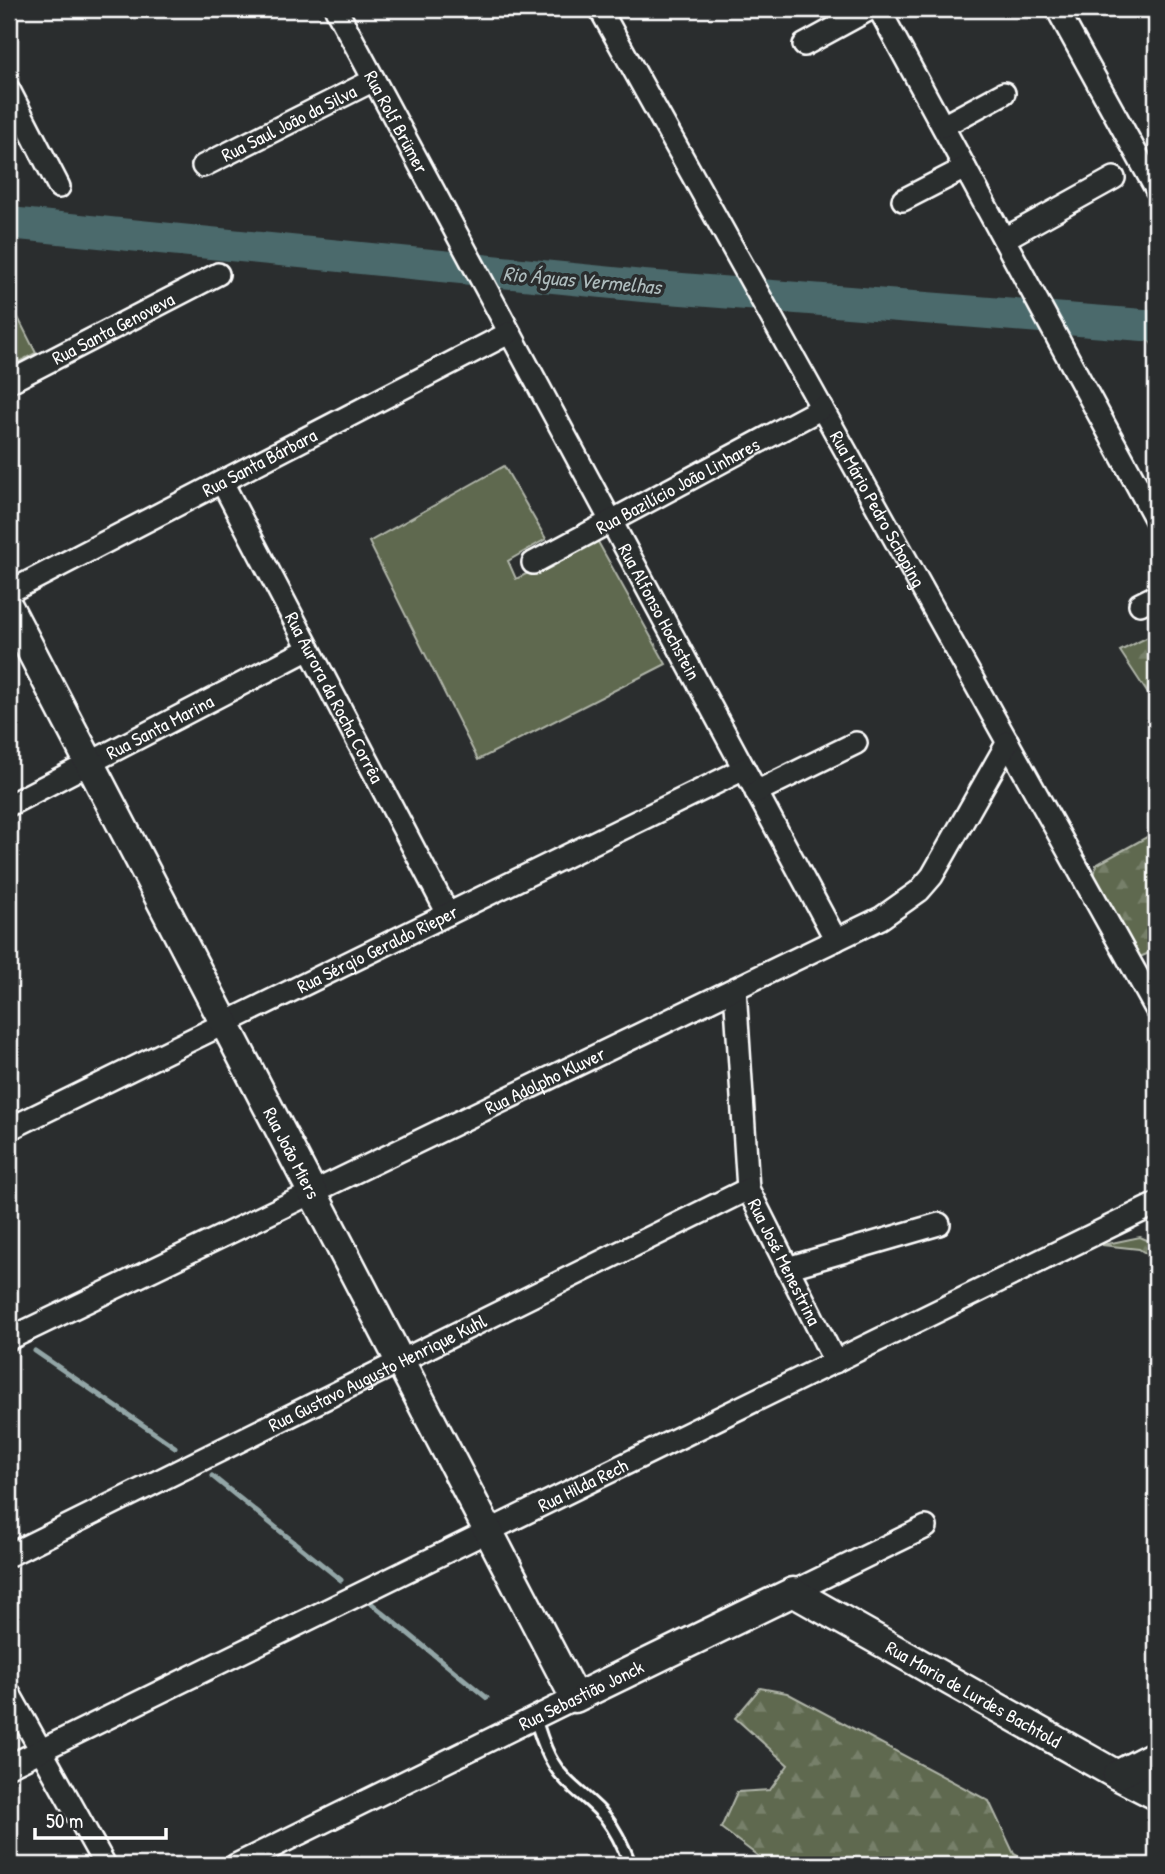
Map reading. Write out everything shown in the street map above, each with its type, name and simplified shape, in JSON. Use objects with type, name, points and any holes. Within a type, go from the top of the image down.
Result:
[{"type":"street","name":"Rua Rolf Brümer","points":[[336,9],[483,284]]},
{"type":"street","name":"Rua Mário Pedro Schoping","points":[[600,9],[1156,1009]]},
{"type":"street","points":[[804,45],[870,9]]},
{"type":"street","points":[[879,9],[1156,520]]},
{"type":"street","points":[[1057,9],[1156,189]]},
{"type":"street","name":"Rua Saul João da Silva","points":[[203,166],[374,80]]},
{"type":"street","points":[[9,90],[59,187]]},
{"type":"street","points":[[943,126],[1004,93]]},
{"type":"street","points":[[903,200],[965,168]]},
{"type":"street","points":[[1004,239],[1114,178]]},
{"type":"street","name":"Rua Santa Genoveva","points":[[9,382],[218,274]]},
{"type":"street","name":"Rua Alfonso Hochstein","points":[[483,284],[836,940]]},
{"type":"street","name":"Rua Santa Bárbara","points":[[9,592],[509,333]]},
{"type":"street","name":"Rua Bazilício João Linhares","points":[[533,563],[822,408]]},
{"type":"street","name":"Rua Aurora da Rocha Corrêa","points":[[222,482],[449,914]]},
{"type":"street","name":"Rua João Miers","points":[[9,608],[575,1698]]},
{"type":"street","name":"Rua Santa Marina","points":[[9,805],[309,649]]},
{"type":"street","name":"Rua Adolpho Kluver","points":[[9,1339],[881,918],[919,891],[932,876],[1008,742]]},
{"type":"street","points":[[756,792],[856,743]]},
{"type":"street","name":"Rua Sérgio Geraldo Rieper","points":[[9,1129],[744,769]]},
{"type":"street","name":"Rua José Menestrina","points":[[735,989],[748,1189],[835,1362]]},
{"type":"street","name":"Rua Gustavo Augusto Henrique Kuhl","points":[[9,1555],[748,1189]]},
{"type":"street","name":"Rua Hilda Rech","points":[[9,1766],[1156,1204]]},
{"type":"street","points":[[788,1268],[939,1224]]},
{"type":"street","name":"Rua Sebastião Jonck","points":[[236,1865],[926,1527]]},
{"type":"street","name":"Rua Maria de Lurdes Bachtold","points":[[793,1592],[1156,1795]]},
{"type":"street","points":[[9,1693],[105,1865]]},
{"type":"street","points":[[1117,1775],[1156,1755]]},
{"type":"lane","points":[[535,1718],[542,1741],[554,1765],[576,1790],[605,1816],[620,1839],[629,1861]]},
{"type":"green space","points":[[9,300],[36,353],[9,367]]},
{"type":"green space","points":[[1134,315],[1156,317],[1156,351]]},
{"type":"green space","points":[[504,466],[546,539],[508,561],[516,579],[597,540],[666,664],[478,760],[369,542]]},
{"type":"green space","points":[[1156,633],[1156,706],[1120,651]]},
{"type":"green space","points":[[1156,832],[1156,950],[1140,957],[1094,878],[1096,865]]},
{"type":"green space","points":[[1140,1237],[1156,1244],[1156,1260],[1139,1249],[1102,1245]]},
{"type":"green space","points":[[760,1688],[787,1693],[989,1801],[1014,1854],[1035,1865],[770,1865],[721,1828],[737,1792],[770,1790],[788,1765],[735,1718]]},
{"type":"waterway","name":"Rio Águas Vermelhas","points":[[9,223],[643,286],[1156,326]]},
{"type":"waterway","points":[[35,1351],[175,1447]]},
{"type":"waterway","points":[[212,1476],[341,1580]]},
{"type":"waterway","points":[[372,1604],[487,1698]]}]
